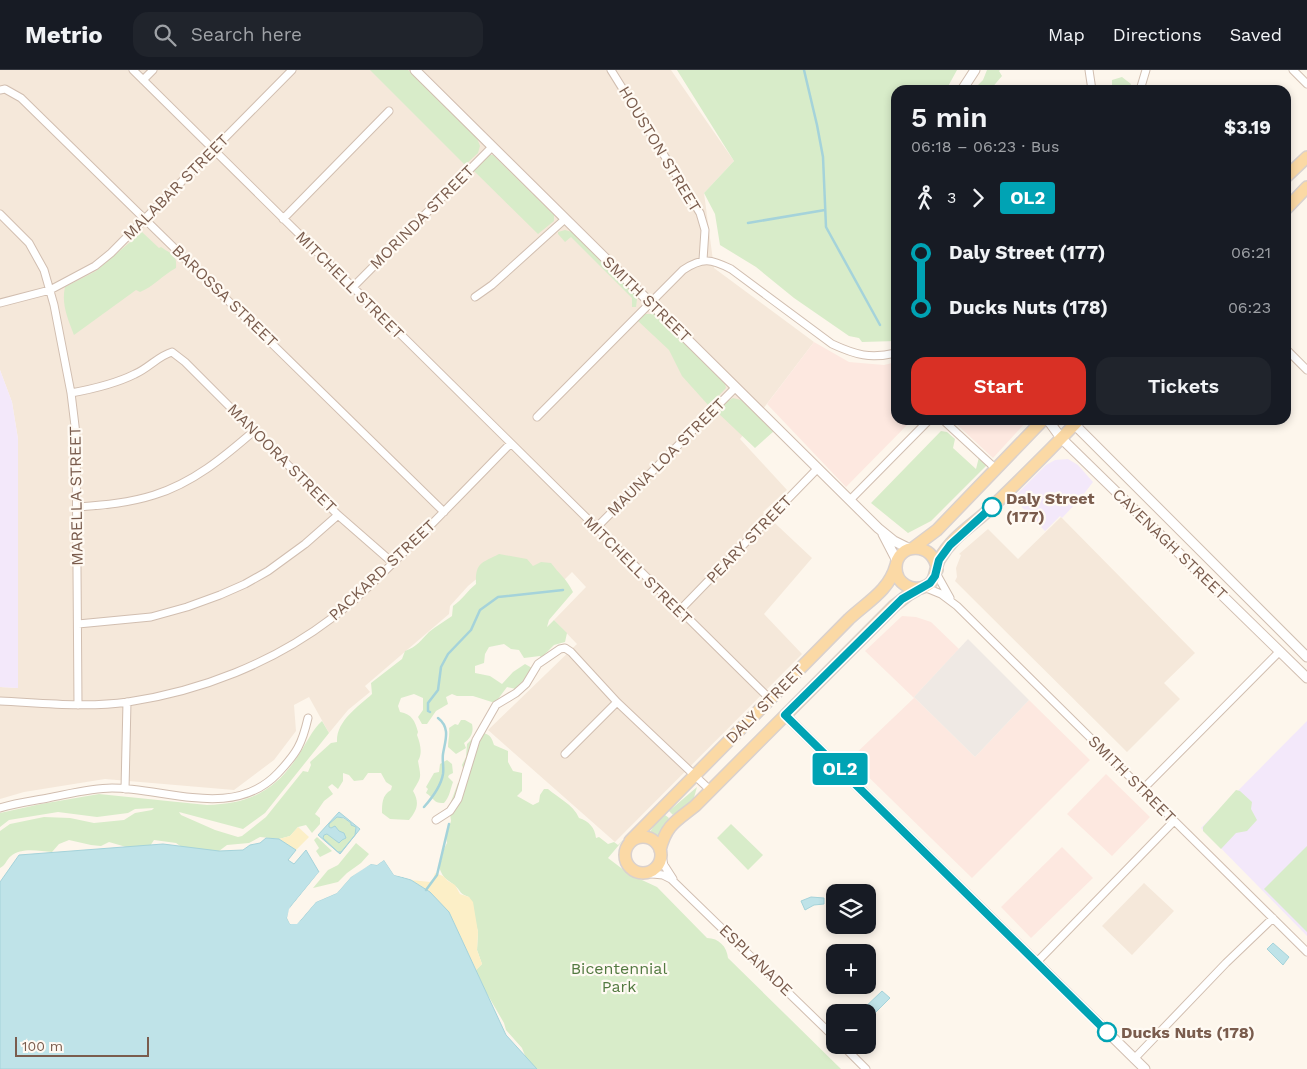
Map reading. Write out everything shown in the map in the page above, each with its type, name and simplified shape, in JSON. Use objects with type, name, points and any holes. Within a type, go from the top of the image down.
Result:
[{"type":"main road","points":[[1291,172],[1307,157]]},
{"type":"main road","points":[[1291,203],[1307,187]]},
{"type":"main road","points":[[1039,425],[937,530],[904,552],[896,563],[898,577],[903,584],[911,588],[922,588],[933,580],[942,556],[954,540],[992,507],[1072,425]]},
{"type":"main road","points":[[912,548],[922,549],[930,554],[935,560],[936,571]]},
{"type":"main road","name":"DALY STREET","points":[[630,841],[849,619],[879,594],[892,577],[896,563]]},
{"type":"main road","name":"DALY STREET","points":[[642,873],[654,868],[660,861],[663,838],[670,825],[695,806],[894,606],[908,595],[922,588]]},
{"type":"main road","name":"MITCHELL STREET","points":[[770,699],[785,715]]},
{"type":"main road","points":[[642,873],[631,869],[625,859],[624,854],[630,841],[645,837],[656,842],[660,851]]},
{"type":"street","name":"MITCHELL STREET","points":[[133,70],[770,699]]},
{"type":"street","points":[[143,80],[153,70]]},
{"type":"street","name":"MALABAR STREET","points":[[0,303],[50,290],[95,266],[214,150],[292,70]]},
{"type":"street","name":"SMITH STREET","points":[[415,70],[878,528],[894,540],[912,548]]},
{"type":"street","name":"HOUSTON STREET","points":[[611,70],[700,213],[705,230],[704,260]]},
{"type":"street","points":[[966,85],[975,70]]},
{"type":"street","points":[[1089,70],[1091,85]]},
{"type":"street","points":[[1142,85],[1146,70]]},
{"type":"street","points":[[1293,70],[1307,84]]},
{"type":"street","name":"BAROSSA STREET","points":[[0,90],[5,89],[21,98],[444,512]]},
{"type":"street","points":[[283,219],[389,111]]},
{"type":"street","name":"MORINDA STREET","points":[[353,287],[492,147]]},
{"type":"street","name":"MARELLA STREET","points":[[0,214],[29,243],[38,256],[44,270],[50,290],[71,393],[76,434],[78,507],[78,705]]},
{"type":"street","points":[[475,297],[492,286],[565,219]]},
{"type":"street","points":[[537,418],[683,270],[704,260],[731,269],[832,344],[868,357],[891,354]]},
{"type":"street","name":"MANOORA STREET","points":[[71,393],[121,381],[148,367],[162,355],[172,352],[185,362],[338,515],[393,563]]},
{"type":"street","points":[[1291,354],[1307,370]]},
{"type":"street","name":"MAUNA LOA STREET","points":[[596,528],[736,386]]},
{"type":"street","points":[[850,500],[924,425]]},
{"type":"street","points":[[948,425],[996,469]]},
{"type":"street","name":"CAVENAGH STREET","points":[[1052,425],[1061,438],[1307,678]]},
{"type":"street","name":"CAVENAGH STREET","points":[[1078,425],[1135,486],[1307,657]]},
{"type":"street","points":[[78,507],[125,502],[154,496],[178,486],[203,472],[254,431]]},
{"type":"street","name":"PACKARD STREET","points":[[0,701],[78,705],[127,702],[178,692],[203,684],[226,676],[272,655],[332,619],[363,593],[510,444]]},
{"type":"street","name":"PEARY STREET","points":[[680,610],[818,468]]},
{"type":"street","points":[[1124,498],[1135,486]]},
{"type":"street","points":[[78,624],[151,617],[220,595],[268,571],[305,544],[338,515]]},
{"type":"street","name":"SMITH STREET","points":[[878,528],[888,542],[896,563]]},
{"type":"street","name":"SMITH STREET","points":[[936,571],[946,592],[957,606],[1307,952]]},
{"type":"street","name":"SMITH STREET","points":[[922,588],[941,594],[957,606]]},
{"type":"street","points":[[1142,790],[1290,641]]},
{"type":"street","points":[[436,820],[450,811],[458,799],[476,740],[496,705],[516,693],[526,684],[538,664],[565,648],[710,790]]},
{"type":"street","points":[[124,789],[127,702]]},
{"type":"street","points":[[566,754],[618,702]]},
{"type":"street","name":"MITCHELL STREET","points":[[785,715],[1144,1069]]},
{"type":"street","points":[[0,808],[111,788],[216,800],[247,794],[270,782],[288,762],[302,742],[308,718]]},
{"type":"street","points":[[1036,963],[1174,821]]},
{"type":"street","name":"ESPLANADE","points":[[660,851],[665,866],[677,883],[826,1029]]},
{"type":"street","name":"ESPLANADE","points":[[642,873],[663,875],[677,883]]},
{"type":"street","points":[[1134,1059],[1226,963],[1273,918]]},
{"type":"street","points":[[851,1054],[866,1069]]},
{"type":"shaded area","points":[[0,70],[671,70],[734,161],[704,193],[714,268],[814,342],[740,439],[787,490],[763,512],[812,558],[764,614],[802,654],[615,842],[488,730],[577,644],[554,620],[586,587],[572,572],[563,581],[533,566],[503,557],[468,586],[450,606],[449,614],[365,686],[370,692],[348,710],[329,733],[309,697],[294,705],[296,731],[274,760],[234,790],[105,779],[24,792],[0,799],[0,687],[18,688],[18,439],[12,402],[0,370]]},
{"type":"shaded area","points":[[814,342],[849,362],[884,365],[891,363],[891,425],[907,425],[846,487],[767,404]]},
{"type":"shaded area","points":[[0,370],[12,402],[18,439],[18,688],[0,687]]},
{"type":"shaded area","points":[[957,425],[1023,425],[993,458]]},
{"type":"shaded area","points":[[1068,459],[1078,465],[1093,482],[1062,518],[1060,516],[1045,531],[1013,498],[1046,465],[1055,460]]},
{"type":"shaded area","points":[[1061,517],[1195,653],[1164,683],[1180,699],[1127,752],[955,581],[957,577],[956,568],[961,555],[959,554],[988,529],[1018,559]]},
{"type":"shaded area","points":[[902,616],[916,617],[931,622],[959,649],[914,697],[975,757],[1029,700],[1090,760],[972,878],[850,759],[914,698],[865,651]]},
{"type":"shaded area","points":[[968,639],[1029,700],[975,757],[914,697]]},
{"type":"shaded area","points":[[1307,721],[1307,936],[1201,828]]},
{"type":"shaded area","points":[[1106,774],[1150,817],[1112,856],[1067,814]]},
{"type":"shaded area","points":[[1062,847],[1093,878],[1031,938],[1001,907]]},
{"type":"shaded area","points":[[1144,883],[1174,911],[1132,955],[1102,926]]},
{"type":"green space","points":[[370,70],[408,70],[477,138],[480,146],[478,153],[465,165]]},
{"type":"green space","points":[[677,70],[957,70],[949,85],[891,85],[891,341],[862,342],[859,338],[849,336],[794,298],[756,267],[720,245],[715,214],[704,193],[734,161]]},
{"type":"green space","points":[[987,70],[1000,70],[1002,76],[994,85],[978,85],[983,80]]},
{"type":"green space","points":[[1122,77],[1131,84],[1112,85],[1112,80]]},
{"type":"green space","points":[[489,155],[493,155],[554,215],[554,221],[538,234],[474,171]]},
{"type":"green space","points":[[565,230],[572,232],[634,294],[637,299],[636,307],[632,307],[632,298],[571,237],[565,242],[558,232]]},
{"type":"green space","points":[[142,232],[159,248],[161,247],[175,257],[176,268],[145,290],[140,292],[136,290],[74,335],[67,317],[64,299],[65,287],[96,271]]},
{"type":"green space","points":[[645,314],[655,314],[725,384],[726,388],[709,406],[682,376],[669,350],[638,321]]},
{"type":"green space","points":[[733,398],[741,400],[774,431],[755,448],[717,412]]},
{"type":"green space","points":[[941,431],[947,432],[955,439],[953,448],[976,469],[979,457],[988,464],[931,521],[908,533],[871,503]]},
{"type":"green space","points":[[499,554],[527,559],[533,566],[541,562],[551,563],[565,580],[573,592],[549,620],[547,627],[554,620],[567,633],[565,642],[554,645],[541,658],[540,656],[524,658],[519,650],[511,649],[504,644],[489,647],[485,654],[484,663],[475,666],[475,673],[490,676],[502,684],[513,672],[525,664],[532,668],[523,684],[516,689],[507,687],[495,703],[473,696],[457,696],[452,694],[446,697],[448,704],[436,711],[427,724],[422,724],[418,717],[423,710],[423,698],[414,694],[401,698],[398,706],[400,712],[407,714],[414,721],[418,732],[420,748],[418,761],[420,777],[413,791],[417,806],[409,820],[390,819],[382,813],[384,797],[391,790],[392,786],[386,782],[381,773],[368,773],[363,780],[354,781],[349,775],[343,773],[343,781],[338,789],[332,784],[328,787],[333,794],[324,801],[315,814],[320,818],[320,824],[312,833],[306,825],[298,827],[290,836],[279,839],[260,837],[249,843],[227,845],[219,851],[190,853],[176,843],[154,840],[148,849],[133,849],[109,842],[101,846],[69,840],[59,844],[52,852],[31,850],[15,853],[0,868],[0,831],[10,824],[44,817],[70,818],[94,823],[124,820],[135,813],[154,808],[135,809],[128,813],[97,817],[58,812],[9,820],[0,827],[0,813],[99,794],[207,805],[236,802],[260,793],[280,778],[322,721],[329,733],[265,813],[243,829],[179,812],[181,815],[215,830],[238,837],[242,836],[266,817],[303,771],[308,772],[311,765],[310,762],[331,743],[337,742],[340,727],[344,721],[372,694],[371,683],[402,659],[405,651],[416,645],[432,630],[452,616],[453,606],[476,584],[478,567]]},
{"type":"green space","points":[[461,720],[472,724],[473,730],[470,737],[464,743],[466,748],[456,754],[448,747],[449,728],[455,724],[458,725]]},
{"type":"green space","name":"Bicentennial Park","points":[[476,732],[488,735],[494,745],[508,751],[508,762],[513,771],[522,773],[522,791],[517,796],[533,805],[539,802],[540,795],[544,789],[548,789],[569,805],[579,818],[591,825],[596,838],[599,837],[608,844],[614,842],[618,845],[624,839],[608,858],[629,874],[657,887],[707,938],[719,941],[726,950],[728,958],[841,1069],[534,1069],[522,1048],[506,1030],[476,970],[482,964],[477,950],[478,932],[469,897],[445,878],[439,867],[447,843],[446,837],[451,821],[449,807],[458,783],[465,784],[466,778],[462,765],[466,757],[467,744],[475,736]]},
{"type":"green space","points":[[447,760],[452,764],[453,773],[448,777],[453,782],[448,798],[444,803],[436,802],[426,793],[428,789],[426,787],[434,773],[439,772],[440,764]]},
{"type":"green space","points":[[697,787],[693,801],[673,815],[669,811]]},
{"type":"green space","points":[[1236,790],[1240,791],[1252,802],[1251,809],[1257,820],[1247,831],[1236,833],[1221,849],[1203,831],[1203,827]]},
{"type":"green space","points":[[665,815],[669,818],[659,834],[650,832],[657,821]]},
{"type":"green space","points":[[337,817],[345,819],[356,827],[355,835],[341,852],[338,852],[323,838],[327,834],[335,839],[344,833],[329,827],[329,824]]},
{"type":"green space","points":[[731,824],[763,855],[748,870],[717,838]]},
{"type":"green space","points":[[317,837],[332,851],[320,857],[316,851],[319,848],[314,840]]},
{"type":"green space","points":[[356,843],[369,854],[361,863],[338,882],[313,888],[328,870],[338,865]]},
{"type":"green space","points":[[1307,846],[1307,932],[1264,889]]},
{"type":"sand","points":[[298,827],[309,837],[296,850],[279,839],[290,836]]},
{"type":"sand","points":[[435,873],[443,876],[455,885],[460,894],[469,897],[473,902],[478,932],[477,950],[482,964],[476,970],[449,912],[430,892],[411,880],[430,882],[434,878]]},
{"type":"water","points":[[339,812],[360,829],[340,854],[318,835]],"holes":[[[337,817],[344,818],[356,827],[355,835],[341,852],[338,852],[323,838],[327,834],[339,843],[346,838],[344,833],[335,826],[329,827],[329,824]]]},
{"type":"water","points":[[266,838],[279,839],[296,850],[288,860],[294,864],[306,850],[319,872],[291,906],[287,918],[290,924],[301,920],[316,902],[337,893],[351,877],[363,868],[371,864],[377,865],[384,860],[394,875],[411,880],[430,892],[449,912],[506,1035],[537,1069],[0,1069],[0,882],[19,855],[163,844],[219,851],[243,850],[250,845],[260,843]]},
{"type":"water","points":[[811,897],[824,898],[824,904],[814,905],[805,910],[801,901]]},
{"type":"water","points":[[1273,943],[1289,957],[1283,965],[1267,949]]},
{"type":"water","points":[[882,991],[890,998],[876,1012],[876,1004],[868,1004]]},
{"type":"pier","points":[[383,858],[389,860],[396,873],[417,880],[394,875],[384,860],[377,865],[371,864],[351,877],[337,893],[316,902],[297,924],[290,924],[287,918],[289,909],[319,872],[321,874],[291,910],[289,918],[291,921],[296,921],[314,900],[336,890],[362,866],[370,861],[376,862]]},
{"type":"waterway","points":[[804,70],[823,157],[826,227],[880,325]]},
{"type":"waterway","points":[[748,223],[825,210]]},
{"type":"waterway","points":[[430,712],[428,711],[428,703],[438,690],[441,667],[448,654],[471,630],[480,610],[498,597],[563,590]]},
{"type":"waterway","points":[[424,807],[433,796],[443,774],[446,730],[438,718]]},
{"type":"waterway","points":[[426,890],[437,875],[449,824]]},
{"type":"bus line","name":"OL2","points":[[992,507],[944,552],[939,560],[933,580],[894,606],[785,715],[1107,1032]]},
{"type":"place","name":"Daly Street (177)","points":[[992,507]]},
{"type":"place","name":"Ducks Nuts (178)","points":[[1107,1032]]}]
